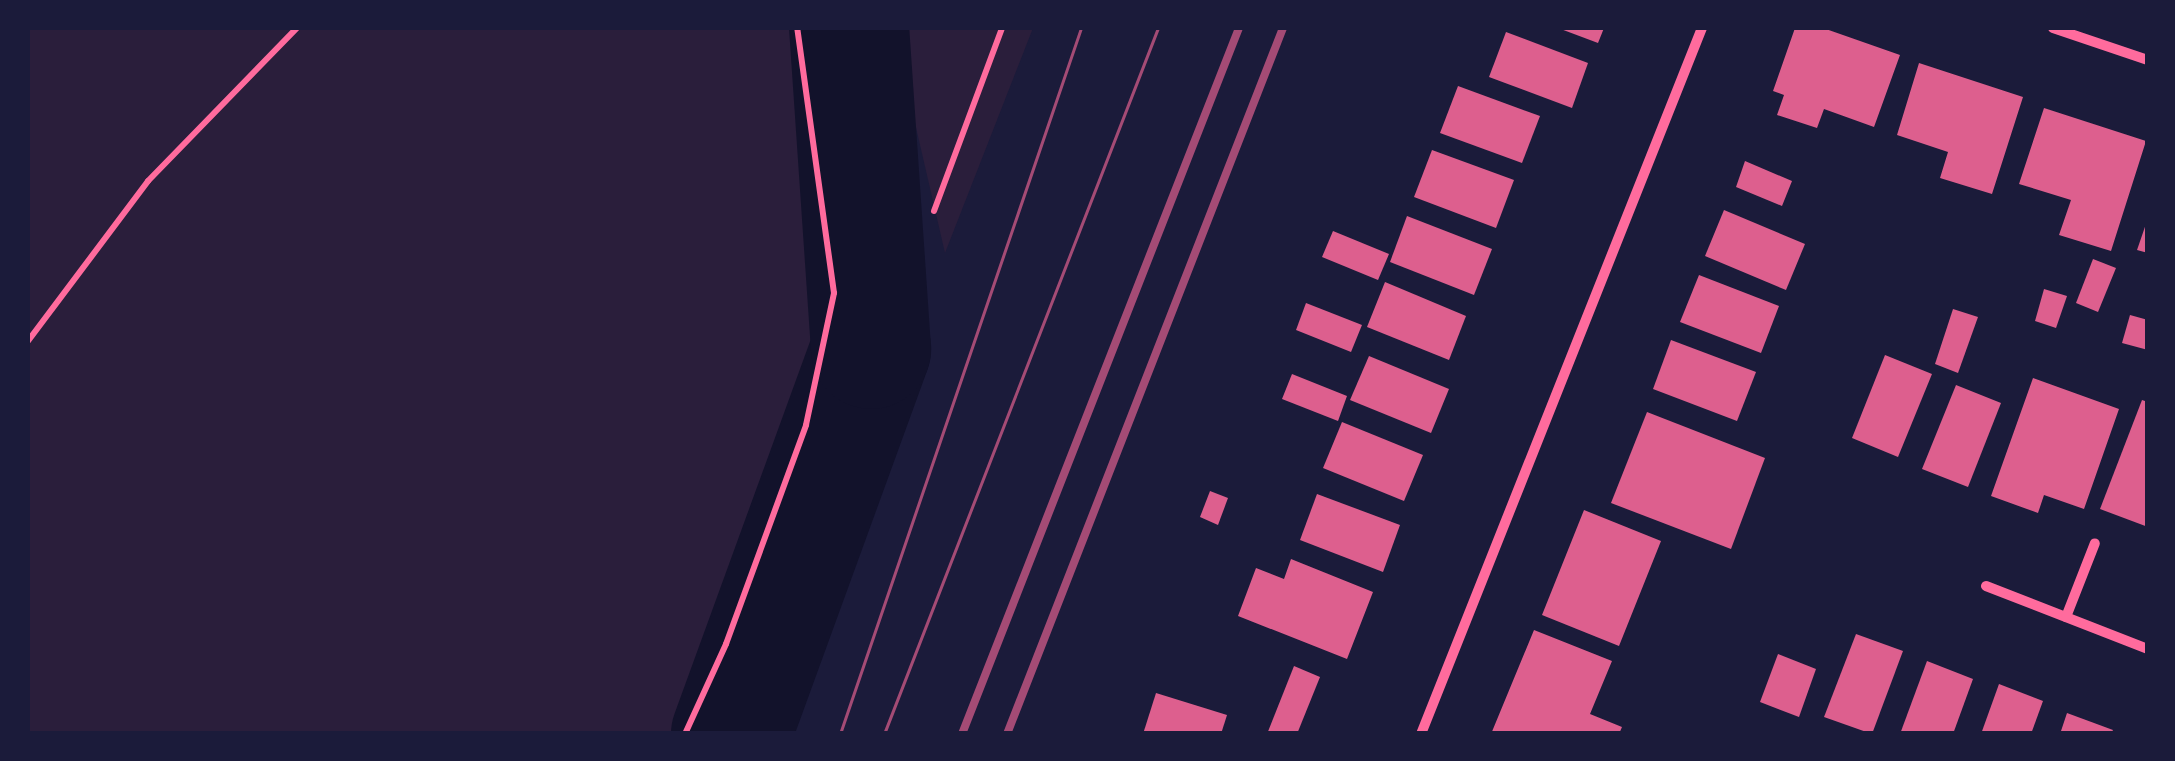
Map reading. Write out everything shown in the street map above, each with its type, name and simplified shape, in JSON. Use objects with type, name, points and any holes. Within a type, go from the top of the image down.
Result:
[{"type":"street","points":[[1421,734],[1702,28]]},
{"type":"street","points":[[2052,28],[2148,60]]},
{"type":"street","points":[[2066,617],[2096,543]]},
{"type":"street","points":[[1986,586],[2148,649]]},
{"type":"path","points":[[28,341],[148,181],[296,28]]},
{"type":"path","points":[[685,734],[726,644],[806,425],[834,293],[797,28]]},
{"type":"path","points":[[934,212],[1002,28]]},
{"type":"shaded area","points":[[28,28],[830,28],[885,351],[729,733],[28,733]]},
{"type":"shaded area","points":[[893,28],[1033,28],[945,253]]},
{"type":"building","points":[[1558,28],[1604,28],[1598,43]]},
{"type":"building","points":[[1795,28],[1823,28],[1900,55],[1874,127],[1824,109],[1817,128],[1777,115],[1784,95],[1773,91]]},
{"type":"building","points":[[1506,32],[1588,63],[1572,108],[1489,77]]},
{"type":"building","points":[[1919,63],[2023,97],[1992,194],[1940,178],[1948,152],[1897,135]]},
{"type":"building","points":[[1458,86],[1540,116],[1522,163],[1440,133]]},
{"type":"building","points":[[2044,108],[2146,141],[2111,251],[2059,235],[2071,200],[2019,184]]},
{"type":"building","points":[[1432,150],[1514,180],[1496,228],[1414,197]]},
{"type":"building","points":[[1745,161],[1792,181],[1782,206],[1736,187]]},
{"type":"building","points":[[1724,210],[1805,244],[1786,290],[1705,256]]},
{"type":"building","points":[[1407,216],[1492,249],[1474,295],[1390,262]]},
{"type":"building","points":[[2148,221],[2148,253],[2137,250]]},
{"type":"building","points":[[1333,231],[1389,254],[1378,280],[1322,257]]},
{"type":"building","points":[[2093,259],[2116,268],[2098,312],[2076,303]]},
{"type":"building","points":[[1699,275],[1779,306],[1761,353],[1680,322]]},
{"type":"building","points":[[1385,282],[1466,316],[1449,360],[1367,327]]},
{"type":"building","points":[[2044,289],[2067,296],[2056,328],[2035,321]]},
{"type":"building","points":[[1306,303],[1362,325],[1351,352],[1296,330]]},
{"type":"building","points":[[1953,309],[1978,317],[1958,373],[1935,364]]},
{"type":"building","points":[[2130,315],[2148,320],[2148,350],[2122,343]]},
{"type":"building","points":[[1671,340],[1756,372],[1737,421],[1653,389]]},
{"type":"building","points":[[1885,355],[1932,374],[1898,457],[1852,438]]},
{"type":"building","points":[[1369,356],[1449,389],[1431,433],[1350,400]]},
{"type":"building","points":[[1292,374],[1347,396],[1338,421],[1282,399]]},
{"type":"building","points":[[2033,378],[2119,409],[2084,509],[2044,495],[2038,513],[1991,496]]},
{"type":"building","points":[[1956,385],[2001,403],[1968,487],[1922,469]]},
{"type":"building","points":[[2142,400],[2148,402],[2148,527],[2100,509]]},
{"type":"building","points":[[1647,412],[1765,458],[1731,549],[1611,503]]},
{"type":"building","points":[[1342,422],[1423,455],[1404,501],[1323,468]]},
{"type":"building","points":[[1210,491],[1228,498],[1218,525],[1200,517]]},
{"type":"building","points":[[1317,494],[1400,525],[1383,572],[1300,540]]},
{"type":"building","points":[[1584,510],[1661,541],[1619,646],[1542,615]]},
{"type":"building","points":[[1291,559],[1373,592],[1347,659],[1238,616],[1256,568],[1284,579]]},
{"type":"building","points":[[1534,630],[1612,661],[1590,714],[1622,727],[1619,734],[1491,734]]},
{"type":"building","points":[[1856,634],[1903,651],[1872,734],[1824,717]]},
{"type":"building","points":[[1778,654],[1816,669],[1799,717],[1760,702]]},
{"type":"building","points":[[1927,661],[1973,679],[1953,734],[1900,734]]},
{"type":"building","points":[[1294,666],[1320,677],[1297,734],[1267,734]]},
{"type":"building","points":[[1999,684],[2043,701],[2031,734],[1981,734]]},
{"type":"building","points":[[1156,693],[1227,715],[1221,734],[1143,734]]},
{"type":"building","points":[[2067,713],[2113,730],[2111,734],[2060,734]]},
{"type":"waterway","points":[[731,734],[871,349],[849,28]]},
{"type":"tram line","points":[[840,734],[1081,28]]},
{"type":"tram line","points":[[884,734],[1158,28]]},
{"type":"railway","points":[[962,734],[1239,28]]},
{"type":"railway","points":[[1007,734],[1283,28]]}]
